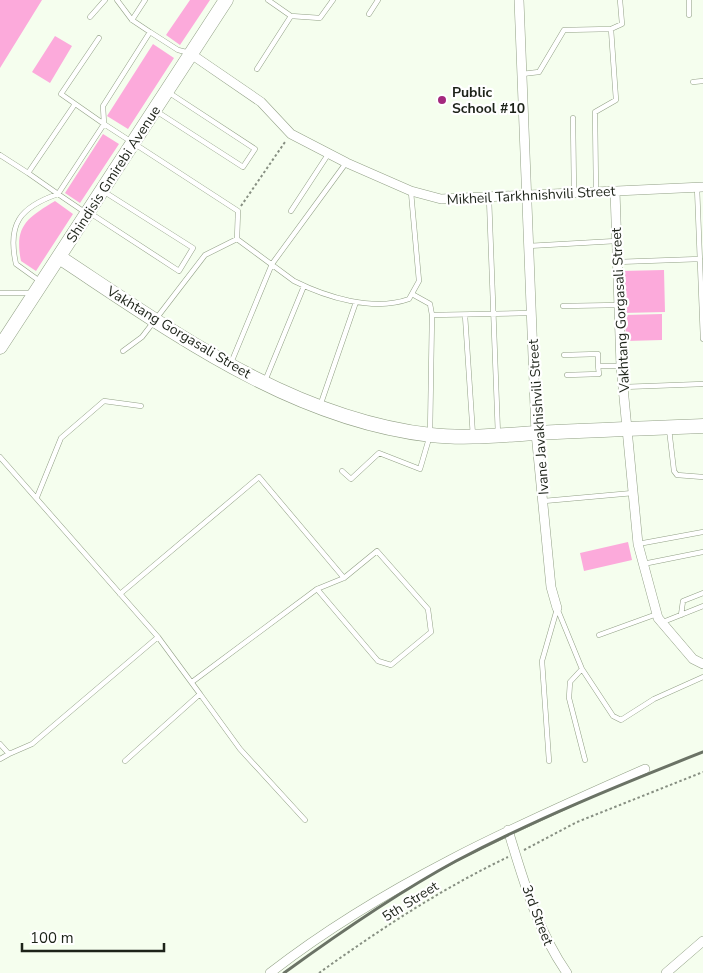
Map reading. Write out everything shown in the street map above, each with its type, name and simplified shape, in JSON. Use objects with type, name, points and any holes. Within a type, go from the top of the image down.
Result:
[{"type":"street","name":"Shindisis Gmirebi Avenue","points":[[0,347],[226,0]]},
{"type":"street","name":"Ivane Javakhishvili Street","points":[[519,0],[536,433],[551,587],[557,608]]},
{"type":"street","name":"Mikheil Tarkhnishvili Street","points":[[191,54],[261,102],[291,134],[411,191],[441,199],[700,187]]},
{"type":"street","name":"Vakhtang Gorgasali Street","points":[[615,191],[621,366],[638,544],[657,614],[693,659],[703,664]]},
{"type":"street","name":"Vakhtang Gorgasali Street","points":[[59,257],[155,320],[230,366],[320,407],[384,426],[430,435],[474,437],[703,426]]},
{"type":"street","points":[[270,973],[292,956],[373,904],[444,862],[508,830],[645,769]]},
{"type":"street","name":"3rd Street","points":[[508,830],[537,920],[553,953],[566,973]]},
{"type":"street","points":[[666,973],[703,941]]},
{"type":"lane","points":[[90,17],[105,0]]},
{"type":"lane","points":[[117,0],[132,20],[178,50],[191,54]]},
{"type":"lane","points":[[132,20],[145,0]]},
{"type":"lane","points":[[268,0],[291,16],[320,18],[333,0]]},
{"type":"lane","points":[[368,14],[378,0]]},
{"type":"lane","points":[[522,74],[539,72],[564,30],[611,28],[622,24],[620,0]]},
{"type":"lane","points":[[689,0],[689,15]]},
{"type":"lane","points":[[257,69],[291,16]]},
{"type":"lane","points":[[596,192],[595,112],[616,100],[611,28]]},
{"type":"lane","points":[[39,288],[16,264],[11,245],[15,224],[40,200],[58,194],[104,124],[103,106],[150,32]]},
{"type":"lane","points":[[99,38],[61,94],[238,211],[237,239]]},
{"type":"lane","points":[[694,82],[703,81]]},
{"type":"lane","points":[[155,110],[243,167],[255,148],[167,91]]},
{"type":"lane","points":[[28,173],[75,104]]},
{"type":"lane","points":[[572,118],[574,193]]},
{"type":"lane","points":[[291,211],[329,153]]},
{"type":"lane","points":[[0,155],[179,271],[193,248],[102,190]]},
{"type":"lane","points":[[230,366],[272,264],[347,162]]},
{"type":"lane","points":[[700,187],[703,339]]},
{"type":"lane","points":[[237,239],[304,286],[356,302],[397,303],[408,299],[419,281],[411,191]]},
{"type":"lane","points":[[489,198],[498,436]]},
{"type":"lane","points":[[123,351],[142,337],[205,255],[237,239]]},
{"type":"lane","points":[[528,246],[616,241]]},
{"type":"lane","points":[[617,262],[700,259]]},
{"type":"lane","points":[[264,383],[304,286]]},
{"type":"lane","points":[[0,293],[39,288]]},
{"type":"lane","points":[[342,471],[351,479],[379,452],[420,469],[430,435],[432,315],[430,304],[412,294]]},
{"type":"lane","points":[[320,407],[356,302]]},
{"type":"lane","points":[[563,306],[619,305]]},
{"type":"lane","points":[[432,315],[531,313]]},
{"type":"lane","points":[[466,315],[474,437]]},
{"type":"lane","points":[[564,355],[598,354],[598,374],[567,375]]},
{"type":"lane","points":[[598,366],[621,366]]},
{"type":"lane","points":[[623,387],[703,384]]},
{"type":"lane","points":[[37,497],[61,438],[104,401],[141,406]]},
{"type":"lane","points":[[669,427],[674,471],[677,475],[703,477]]},
{"type":"lane","points":[[0,457],[158,637],[240,749],[305,820]]},
{"type":"lane","points":[[120,594],[259,477],[344,578]]},
{"type":"lane","points":[[544,501],[633,493]]},
{"type":"lane","points":[[638,544],[703,532]]},
{"type":"lane","points":[[192,682],[318,589],[344,578],[378,551],[428,609],[431,632],[391,666],[378,661],[318,589]]},
{"type":"lane","points":[[643,564],[703,552]]},
{"type":"lane","points":[[681,614],[683,601],[703,594]]},
{"type":"lane","points":[[663,622],[703,606]]},
{"type":"lane","points":[[549,761],[542,661],[557,608]]},
{"type":"lane","name":"Ivane Javakhishvili Street","points":[[557,608],[582,669],[612,716],[621,720],[654,699],[703,677]]},
{"type":"lane","points":[[599,634],[657,614]]},
{"type":"lane","points":[[0,759],[32,744],[158,637]]},
{"type":"lane","points":[[582,669],[570,682],[569,698],[585,760]]},
{"type":"lane","points":[[125,761],[200,694]]},
{"type":"lane","points":[[0,744],[9,754]]},
{"type":"path","points":[[238,211],[291,134]]},
{"type":"path","name":"5th Street","points":[[319,973],[407,913],[474,873],[577,822],[703,772]]},
{"type":"shaded area","points":[[0,0],[42,0],[0,68]]},
{"type":"shaded area","points":[[190,0],[210,0],[180,45],[166,35]]},
{"type":"shaded area","points":[[55,36],[72,46],[50,83],[32,72]]},
{"type":"shaded area","points":[[153,44],[174,58],[128,129],[107,116]]},
{"type":"shaded area","points":[[103,134],[119,144],[80,203],[65,193]]},
{"type":"shaded area","points":[[55,201],[73,214],[36,271],[21,261],[19,239],[21,231],[30,218]]},
{"type":"shaded area","points":[[664,270],[665,312],[623,313],[621,271]]},
{"type":"shaded area","points":[[662,314],[662,340],[626,341],[625,315]]},
{"type":"shaded area","points":[[628,542],[632,560],[584,571],[580,553]]},
{"type":"railway","points":[[284,973],[368,914],[456,861],[578,803],[703,752]]},
{"type":"place","name":"Public School #10","points":[[442,100]]}]
